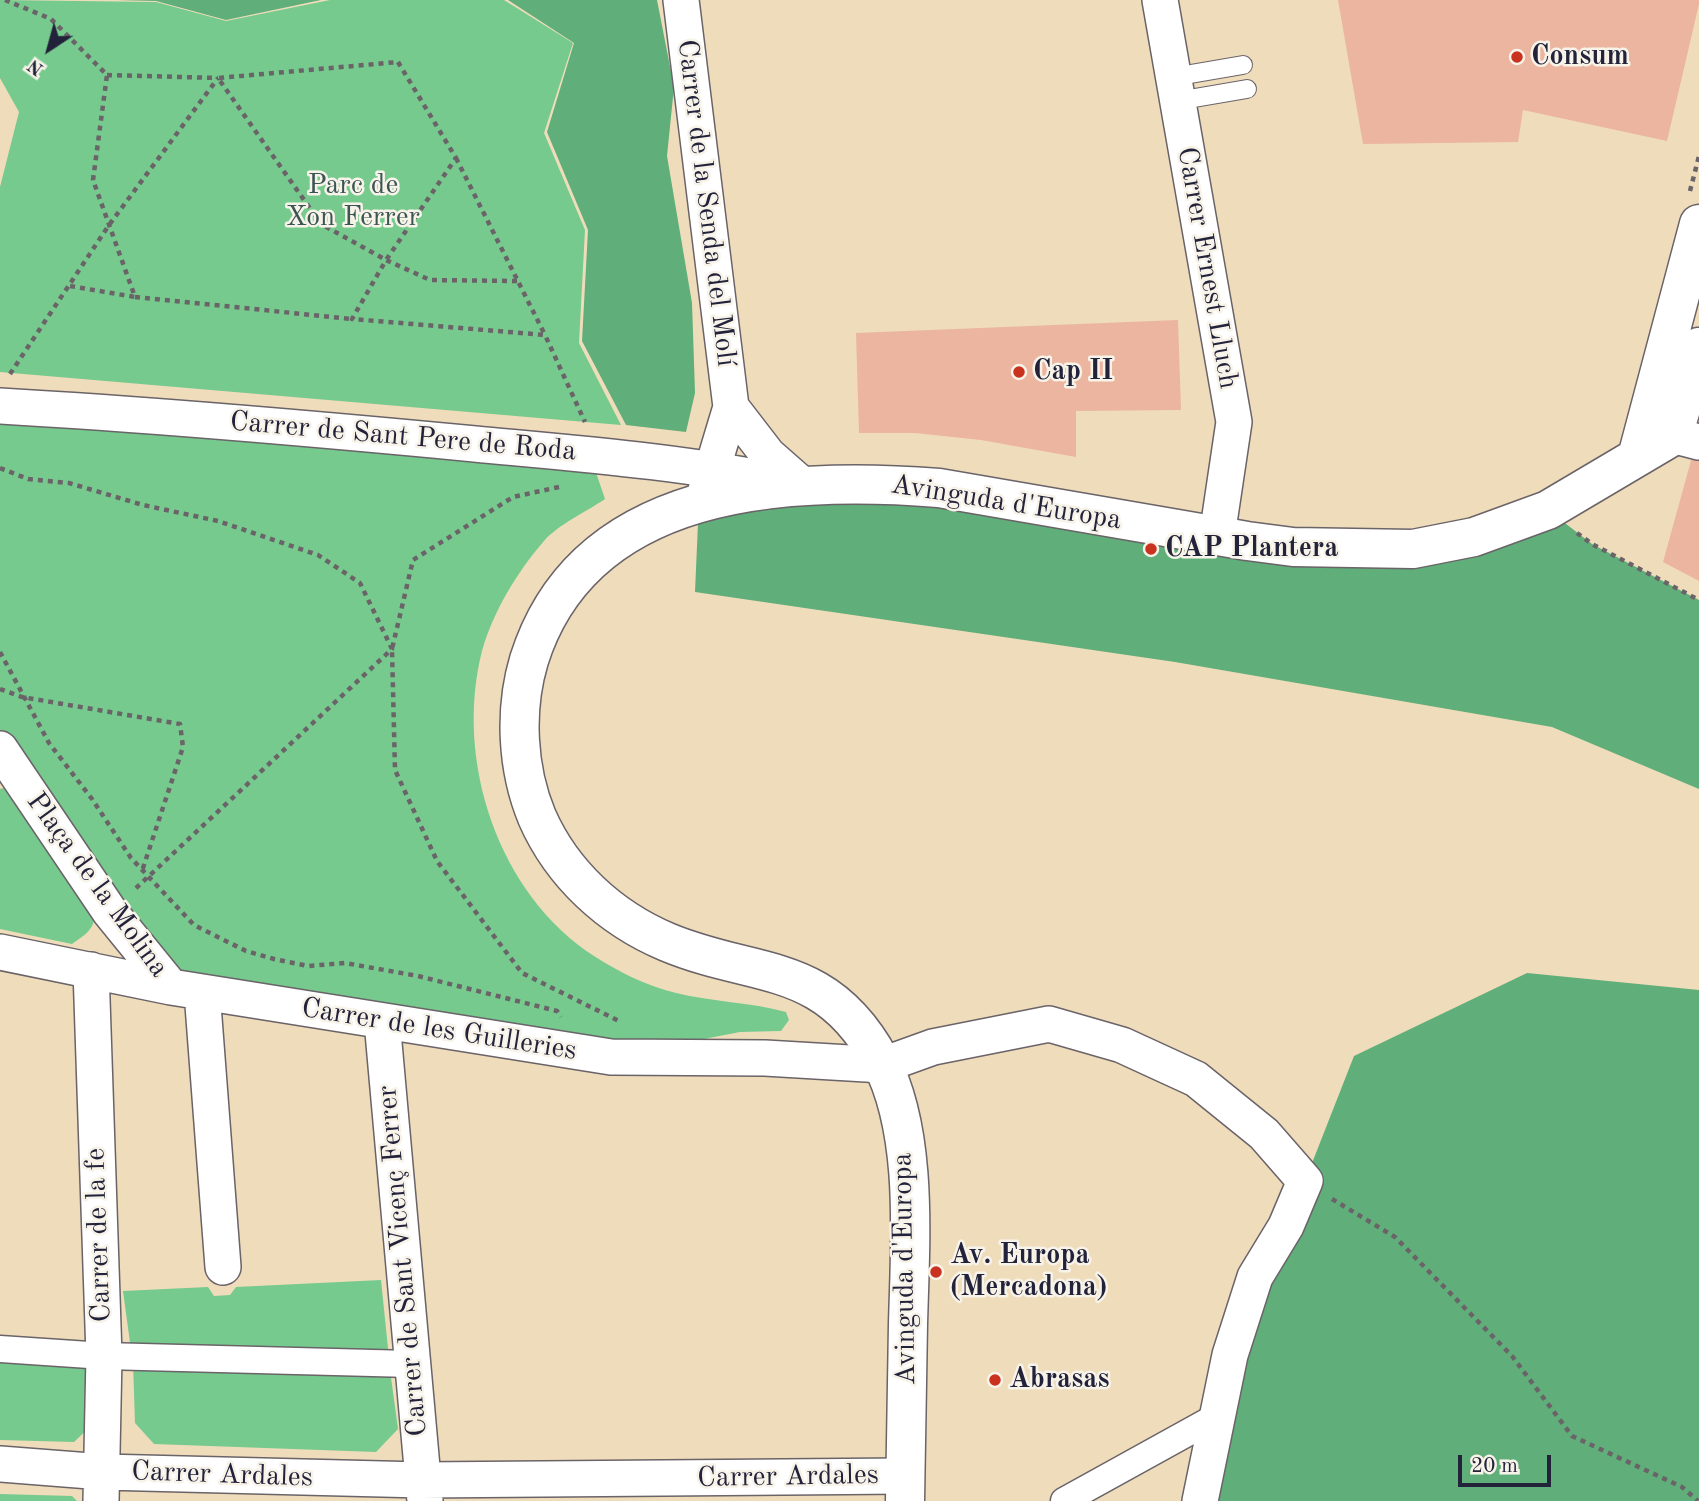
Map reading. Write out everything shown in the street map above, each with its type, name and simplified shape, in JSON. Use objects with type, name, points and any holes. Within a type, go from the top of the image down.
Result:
[{"type":"street","name":"Carrer de la Senda del Molí","points":[[681,0],[731,407],[708,484]]},
{"type":"street","name":"Carrer Ernest Lluch","points":[[1160,0],[1234,422],[1217,536]]},
{"type":"street","points":[[1654,447],[1699,224]]},
{"type":"street","points":[[1654,447],[1699,347]]},
{"type":"street","name":"Carrer de Sant Pere de Roda","points":[[5,390],[708,484]]},
{"type":"street","name":"Carrer de la Senda del Molí","points":[[731,407],[768,455],[804,487]]},
{"type":"street","name":"Avinguda d'Europa","points":[[905,1488],[910,1247],[905,1149],[896,1101],[883,1065],[864,1032],[821,992],[777,972],[669,943],[627,922],[593,896],[557,856],[527,789],[521,762],[520,724],[524,678],[535,642],[556,603],[601,551],[708,484],[804,487],[880,483],[939,488],[1293,547],[1413,550],[1474,537],[1548,510],[1654,447]]},
{"type":"street","name":"Plaça de la Molina","points":[[0,749],[110,912],[186,990]]},
{"type":"street","name":"Carrer de les Guilleries","points":[[0,952],[186,990],[611,1057],[765,1058],[883,1065]]},
{"type":"street","name":"Carrer de la fe","points":[[91,970],[104,1356],[102,1486]]},
{"type":"street","points":[[186,990],[223,1267]]},
{"type":"street","name":"Carrer de Sant Vicenç Ferrer","points":[[382,1021],[424,1491]]},
{"type":"street","points":[[883,1065],[933,1047],[1049,1024],[1122,1045],[1196,1079],[1264,1134],[1305,1181],[1286,1226],[1255,1277],[1230,1355],[1200,1501]]},
{"type":"street","points":[[0,1349],[104,1356],[411,1364]]},
{"type":"street","points":[[1064,1501],[1216,1417]]},
{"type":"street","name":"Carrer Ardales","points":[[0,1464],[102,1486],[424,1491],[905,1488]]},
{"type":"lane","points":[[1175,89],[1243,65]]},
{"type":"lane","points":[[1175,89],[1247,89]]},
{"type":"path","points":[[5,0],[51,19],[107,75],[218,78],[398,62],[456,158],[586,423]]},
{"type":"path","points":[[107,75],[93,180],[135,297]]},
{"type":"path","points":[[5,390],[109,225],[218,78]]},
{"type":"path","points":[[218,78],[321,224],[386,260],[430,280],[517,281]]},
{"type":"path","points":[[352,319],[386,260],[456,158]]},
{"type":"path","points":[[70,286],[135,297],[545,335]]},
{"type":"path","points":[[0,468],[28,479],[69,483],[143,505],[218,521],[318,555],[360,583],[392,649]]},
{"type":"path","points":[[572,484],[513,497],[413,560],[392,649],[395,769],[437,861],[522,973],[630,1027],[617,1026]]},
{"type":"path","points":[[1548,510],[1592,544],[1699,600]]},
{"type":"path","points":[[110,912],[392,649]]},
{"type":"path","points":[[0,652],[49,743],[142,871],[194,925],[246,951],[308,966],[345,963],[418,976],[557,1011],[564,1022]]},
{"type":"path","points":[[0,689],[22,697],[180,724],[183,747],[142,871]]},
{"type":"path","points":[[1305,1181],[1395,1237],[1512,1356],[1572,1436],[1682,1487],[1698,1501]]},
{"type":"green space","name":"Parc de Xon Ferrer","points":[[0,0],[156,2],[226,21],[330,0],[504,0],[573,43],[544,133],[585,230],[579,343],[621,425],[0,372],[0,187],[19,112],[0,78]]},
{"type":"green space","points":[[116,0],[321,0],[226,20],[156,1]]},
{"type":"green space","points":[[508,0],[657,0],[674,87],[667,156],[692,303],[695,393],[686,432],[626,425],[582,341],[588,230],[547,132],[574,43]]},
{"type":"green space","points":[[0,406],[590,455],[605,499],[557,529],[534,553],[499,607],[482,651],[475,693],[474,736],[480,779],[492,821],[509,861],[532,898],[560,930],[594,956],[654,987],[690,996],[786,1012],[789,1020],[781,1031],[740,1032],[611,1057],[173,985],[0,748]]},
{"type":"green space","points":[[809,477],[1293,547],[1548,510],[1592,544],[1699,600],[1699,789],[1552,727],[1175,662],[695,592],[699,500]]},
{"type":"green space","points":[[4,788],[71,875],[91,909],[94,920],[91,928],[72,944],[0,929],[0,789]]},
{"type":"green space","points":[[1527,973],[1699,990],[1699,1501],[1200,1501],[1305,1181],[1354,1056]]},
{"type":"green space","points":[[381,1280],[389,1358],[131,1350],[123,1291],[208,1287],[214,1296],[230,1295],[236,1287]]},
{"type":"green space","points":[[0,1358],[93,1363],[96,1421],[74,1442],[0,1440]]},
{"type":"green space","points":[[133,1363],[390,1370],[398,1429],[376,1452],[154,1444],[135,1423]]},
{"type":"green space","points":[[0,1494],[72,1496],[77,1501],[0,1501]]},
{"type":"building","name":"Consum","points":[[1338,0],[1699,0],[1699,4],[1667,141],[1523,110],[1518,142],[1363,144]]},
{"type":"building","name":"Cap II","points":[[1178,320],[1181,410],[1076,411],[1076,457],[981,440],[915,433],[859,433],[856,333]]},
{"type":"building","points":[[1692,457],[1699,459],[1699,581],[1663,562]]},
{"type":"place","name":"Consum","points":[[1517,57]]},
{"type":"place","name":"Cap II","points":[[1019,372]]},
{"type":"place","name":"CAP Plantera","points":[[1151,549]]},
{"type":"place","name":"Av. Europa (Mercadona)","points":[[936,1272]]},
{"type":"place","name":"Abrasas","points":[[995,1380]]}]
